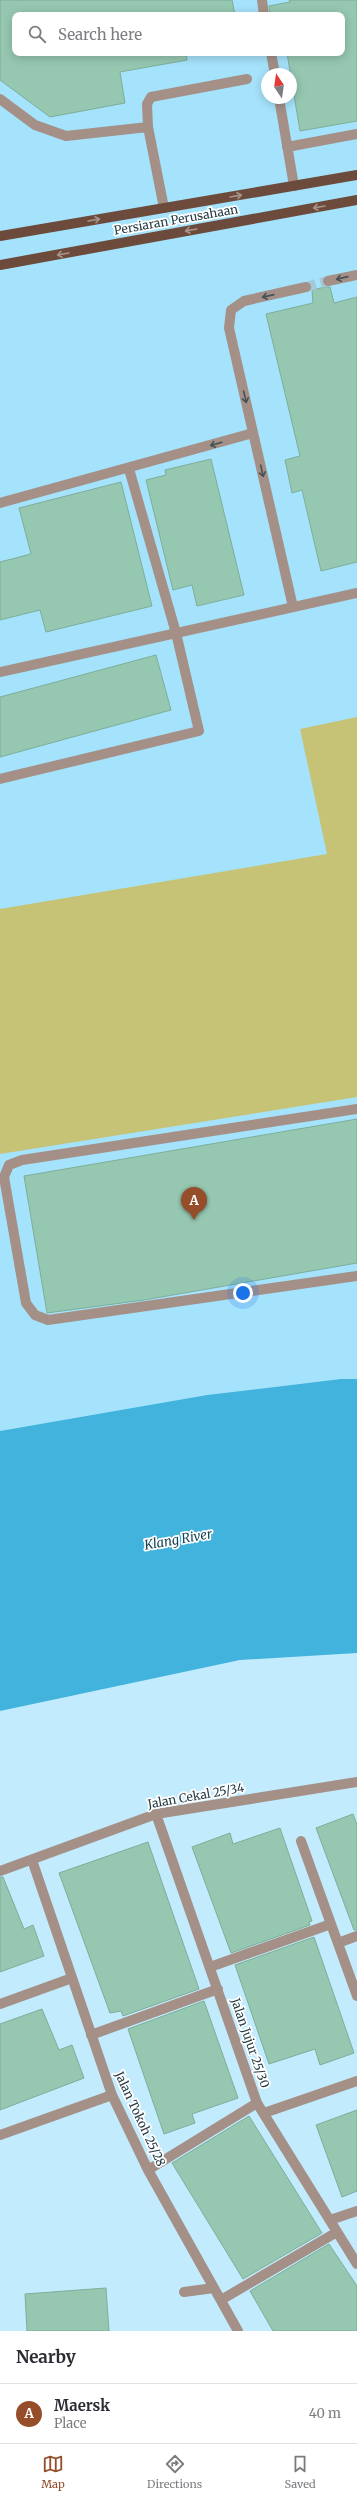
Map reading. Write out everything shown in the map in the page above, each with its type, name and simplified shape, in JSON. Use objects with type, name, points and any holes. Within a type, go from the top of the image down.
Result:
[{"type":"main road","name":"Persiaran Perusahaan","points":[[0,236],[357,175]]},
{"type":"main road","name":"Persiaran Perusahaan","points":[[0,265],[357,200]]},
{"type":"main road","points":[[0,230],[75,224]]},
{"type":"street","points":[[262,0],[264,12]]},
{"type":"street","points":[[272,56],[274,68]]},
{"type":"street","points":[[164,208],[148,127],[147,104],[151,97],[247,79]]},
{"type":"street","points":[[0,99],[35,125],[66,136],[148,127]]},
{"type":"street","points":[[280,104],[294,186]]},
{"type":"street","points":[[287,146],[357,134]]},
{"type":"street","points":[[328,281],[357,274]]},
{"type":"street","points":[[293,607],[229,328],[231,310],[244,301],[306,287]]},
{"type":"street","points":[[0,502],[129,469],[254,433]]},
{"type":"street","points":[[0,779],[199,731],[176,633],[129,469]]},
{"type":"street","points":[[0,672],[357,593]]},
{"type":"street","points":[[357,1109],[22,1160],[8,1165],[4,1177],[26,1303],[35,1315],[48,1320],[357,1276]]},
{"type":"street","name":"Jalan Cekal 25/34","points":[[0,1871],[156,1814],[357,1782]]},
{"type":"street","name":"Jalan Jujur 25/30","points":[[156,1814],[257,2104],[357,2264]]},
{"type":"street","points":[[301,1841],[357,1996]]},
{"type":"street","name":"Jalan Tokoh 25/28","points":[[32,1860],[112,2095],[148,2170],[238,2331]]},
{"type":"street","points":[[210,1967],[331,1924]]},
{"type":"street","points":[[338,1943],[357,1936]]},
{"type":"street","points":[[0,2004],[72,1978]]},
{"type":"street","points":[[91,2034],[218,1989]]},
{"type":"street","points":[[264,2114],[357,2081]]},
{"type":"street","points":[[0,2135],[112,2095]]},
{"type":"street","points":[[148,2170],[257,2104]]},
{"type":"street","points":[[330,2220],[357,2211]]},
{"type":"street","points":[[221,2300],[337,2232]]},
{"type":"street","points":[[184,2292],[214,2288]]},
{"type":"shaded area","points":[[0,0],[357,0],[357,1379],[341,1379],[207,1395],[0,1431]]},
{"type":"shaded area","points":[[357,717],[357,1097],[0,1154],[0,909],[327,854],[300,729]]},
{"type":"water","name":"Klang River","points":[[341,1379],[357,1379],[357,1653],[240,1660],[0,1711],[0,1431],[207,1395]]},
{"type":"building","points":[[0,0],[232,0],[234,12],[12,12],[12,56],[186,56],[187,60],[120,72],[125,103],[50,117],[0,80]]},
{"type":"building","points":[[289,0],[357,0],[357,121],[300,131],[296,104],[297,104],[297,68],[290,68],[288,56],[345,56],[345,12],[270,12],[269,6],[290,2]]},
{"type":"building","points":[[330,287],[334,303],[357,297],[357,562],[321,571],[302,490],[292,493],[285,460],[300,456],[266,314],[313,303],[312,290]]},
{"type":"building","points":[[211,459],[244,595],[197,606],[192,585],[173,590],[146,480],[166,475],[165,470]]},
{"type":"building","points":[[121,482],[152,606],[46,632],[40,610],[0,620],[0,562],[31,554],[19,508]]},
{"type":"building","points":[[156,655],[171,710],[0,757],[0,697]]},
{"type":"building","points":[[357,1119],[357,1263],[144,1300],[47,1313],[24,1176]]},
{"type":"building","points":[[353,1814],[357,1825],[357,1930],[354,1930],[316,1828]]},
{"type":"building","points":[[280,1828],[312,1921],[309,1922],[310,1925],[231,1953],[192,1847],[230,1833],[233,1844]]},
{"type":"building","points":[[148,1842],[199,1989],[123,2016],[121,2011],[110,2013],[59,1873]]},
{"type":"building","points":[[0,1877],[3,1877],[24,1929],[33,1925],[44,1956],[0,1972]]},
{"type":"building","points":[[314,1937],[354,2053],[320,2065],[315,2049],[269,2064],[235,1965]]},
{"type":"building","points":[[204,2001],[238,2098],[192,2114],[195,2123],[164,2134],[128,2029]]},
{"type":"building","points":[[42,2009],[59,2050],[72,2045],[84,2078],[0,2110],[0,2024]]},
{"type":"building","points":[[357,2110],[357,2191],[342,2197],[316,2125]]},
{"type":"building","points":[[249,2116],[322,2233],[243,2279],[172,2163]]},
{"type":"building","points":[[329,2244],[357,2286],[357,2331],[273,2331],[250,2291]]},
{"type":"building","points":[[106,2288],[109,2331],[27,2331],[25,2294]]},
{"type":"tunnel","points":[[306,287],[328,281]]},
{"type":"place","name":"Maersk","points":[[194,1220]]}]
